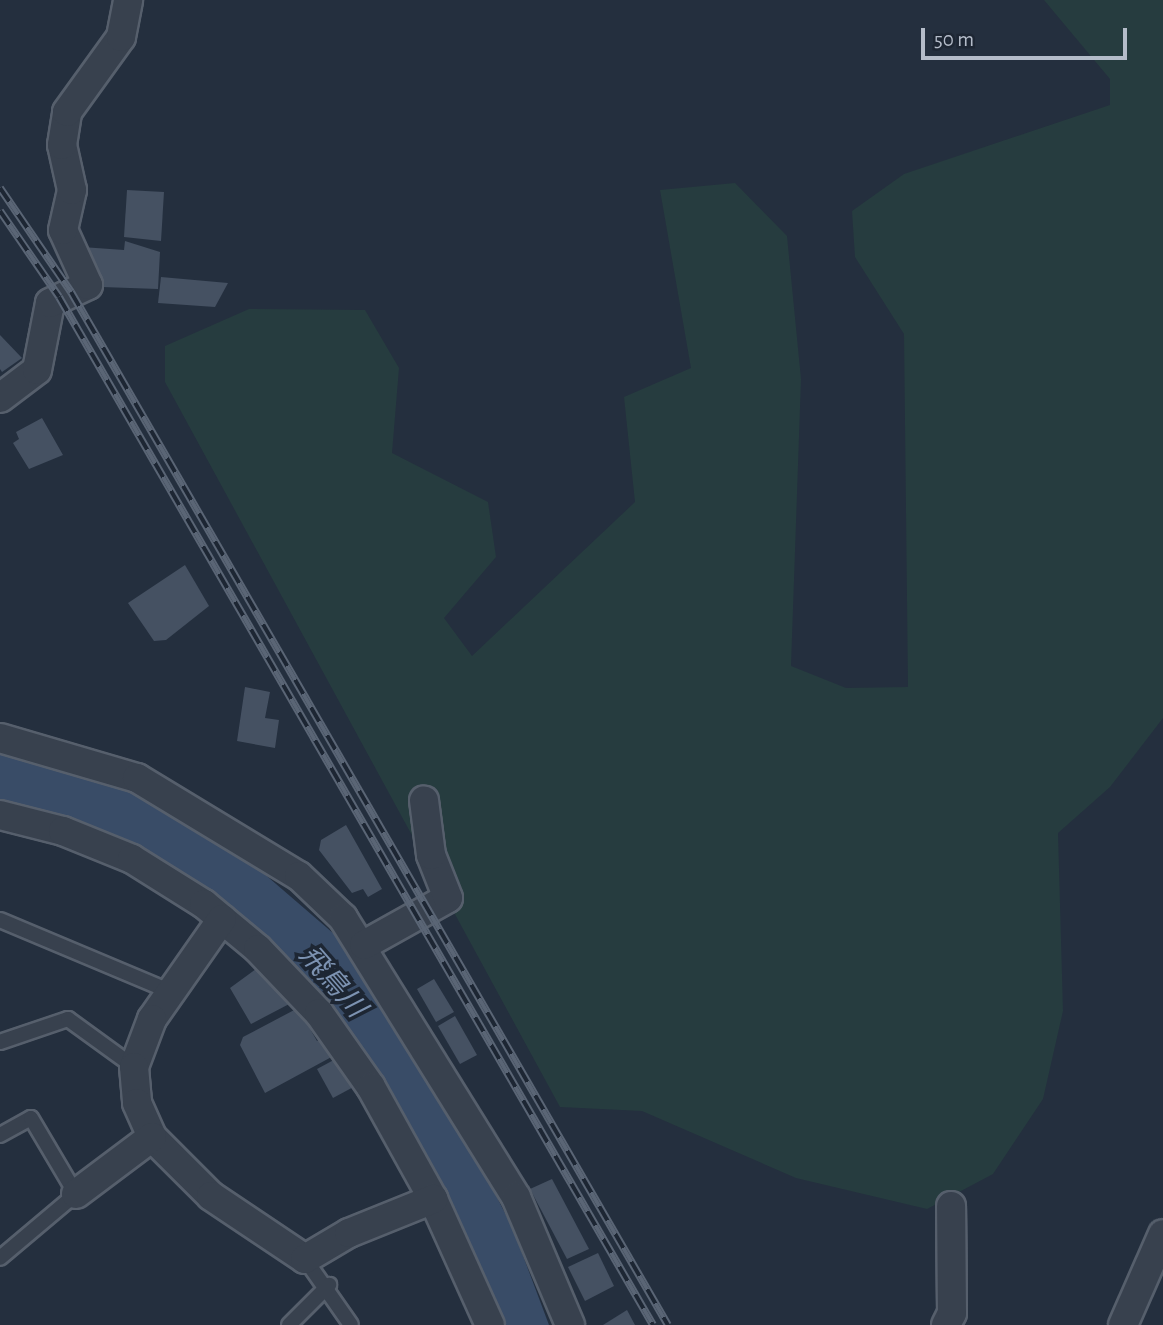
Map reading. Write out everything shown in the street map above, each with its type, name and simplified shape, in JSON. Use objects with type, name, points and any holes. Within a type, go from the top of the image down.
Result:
[{"type":"street","points":[[0,398],[37,370],[50,303],[88,285],[63,230],[72,190],[62,145],[66,112],[121,37],[128,0]]},
{"type":"street","points":[[0,738],[149,785],[299,876],[364,945],[516,1197],[570,1325]]},
{"type":"street","points":[[364,945],[448,898],[431,855],[424,800]]},
{"type":"street","points":[[0,816],[63,831],[132,859],[222,919],[319,1013],[371,1087],[433,1199],[490,1325]]},
{"type":"street","points":[[222,919],[152,1019],[134,1067],[137,1103],[152,1137],[211,1196],[305,1259],[349,1233],[433,1199]]},
{"type":"street","points":[[76,1194],[152,1137]]},
{"type":"street","points":[[946,1325],[952,1312],[951,1206]]},
{"type":"street","points":[[1123,1325],[1163,1234]]},
{"type":"lane","points":[[0,920],[171,992]]},
{"type":"lane","points":[[0,1042],[68,1019],[134,1067]]},
{"type":"lane","points":[[0,1135],[32,1118],[76,1194],[0,1258]]},
{"type":"lane","points":[[305,1259],[329,1285],[351,1325]]},
{"type":"lane","points":[[289,1325],[329,1285]]},
{"type":"green space","points":[[1044,0],[1163,0],[1163,718],[1110,787],[1058,833],[1063,1011],[1043,1099],[993,1174],[927,1209],[796,1178],[642,1111],[560,1107],[165,382],[165,346],[249,309],[365,310],[399,368],[392,453],[488,502],[496,557],[444,618],[472,656],[635,502],[624,397],[691,368],[660,190],[735,183],[787,236],[801,379],[791,666],[846,688],[908,687],[904,334],[855,257],[852,211],[904,174],[1110,105],[1110,79]]},
{"type":"water","name":"飛鳥川","points":[[0,747],[111,778],[219,835],[348,946],[427,1060],[513,1229],[549,1325],[500,1325],[434,1181],[227,911],[0,806]]},
{"type":"building","points":[[127,190],[164,192],[161,241],[124,237]]},
{"type":"building","points":[[125,241],[160,252],[158,289],[102,287],[82,247],[124,250]]},
{"type":"building","points":[[161,277],[228,283],[215,307],[158,303]]},
{"type":"building","points":[[0,335],[22,358],[2,372],[0,369]]},
{"type":"building","points":[[42,418],[63,455],[29,469],[13,443],[19,439],[16,432]]},
{"type":"building","points":[[185,565],[209,606],[166,640],[154,641],[128,603]]},
{"type":"building","points":[[245,687],[270,692],[265,718],[279,720],[275,748],[237,741]]},
{"type":"building","points":[[346,825],[382,889],[368,897],[363,889],[352,893],[319,850],[321,840]]},
{"type":"building","points":[[260,966],[272,986],[283,980],[293,1002],[251,1024],[230,988]]},
{"type":"building","points":[[434,979],[454,1012],[436,1022],[417,989]]},
{"type":"building","points":[[298,1008],[317,1041],[328,1036],[337,1054],[265,1093],[240,1045],[243,1037]]},
{"type":"building","points":[[455,1016],[477,1055],[460,1064],[438,1026]]},
{"type":"building","points":[[343,1055],[359,1084],[333,1098],[317,1069]]},
{"type":"building","points":[[552,1179],[589,1249],[567,1259],[530,1189]]},
{"type":"building","points":[[598,1253],[614,1286],[585,1301],[568,1267]]},
{"type":"building","points":[[627,1310],[635,1325],[603,1325]]},
{"type":"railway","points":[[0,188],[71,292],[668,1325]]},
{"type":"railway","points":[[0,211],[59,297],[653,1325]]}]
